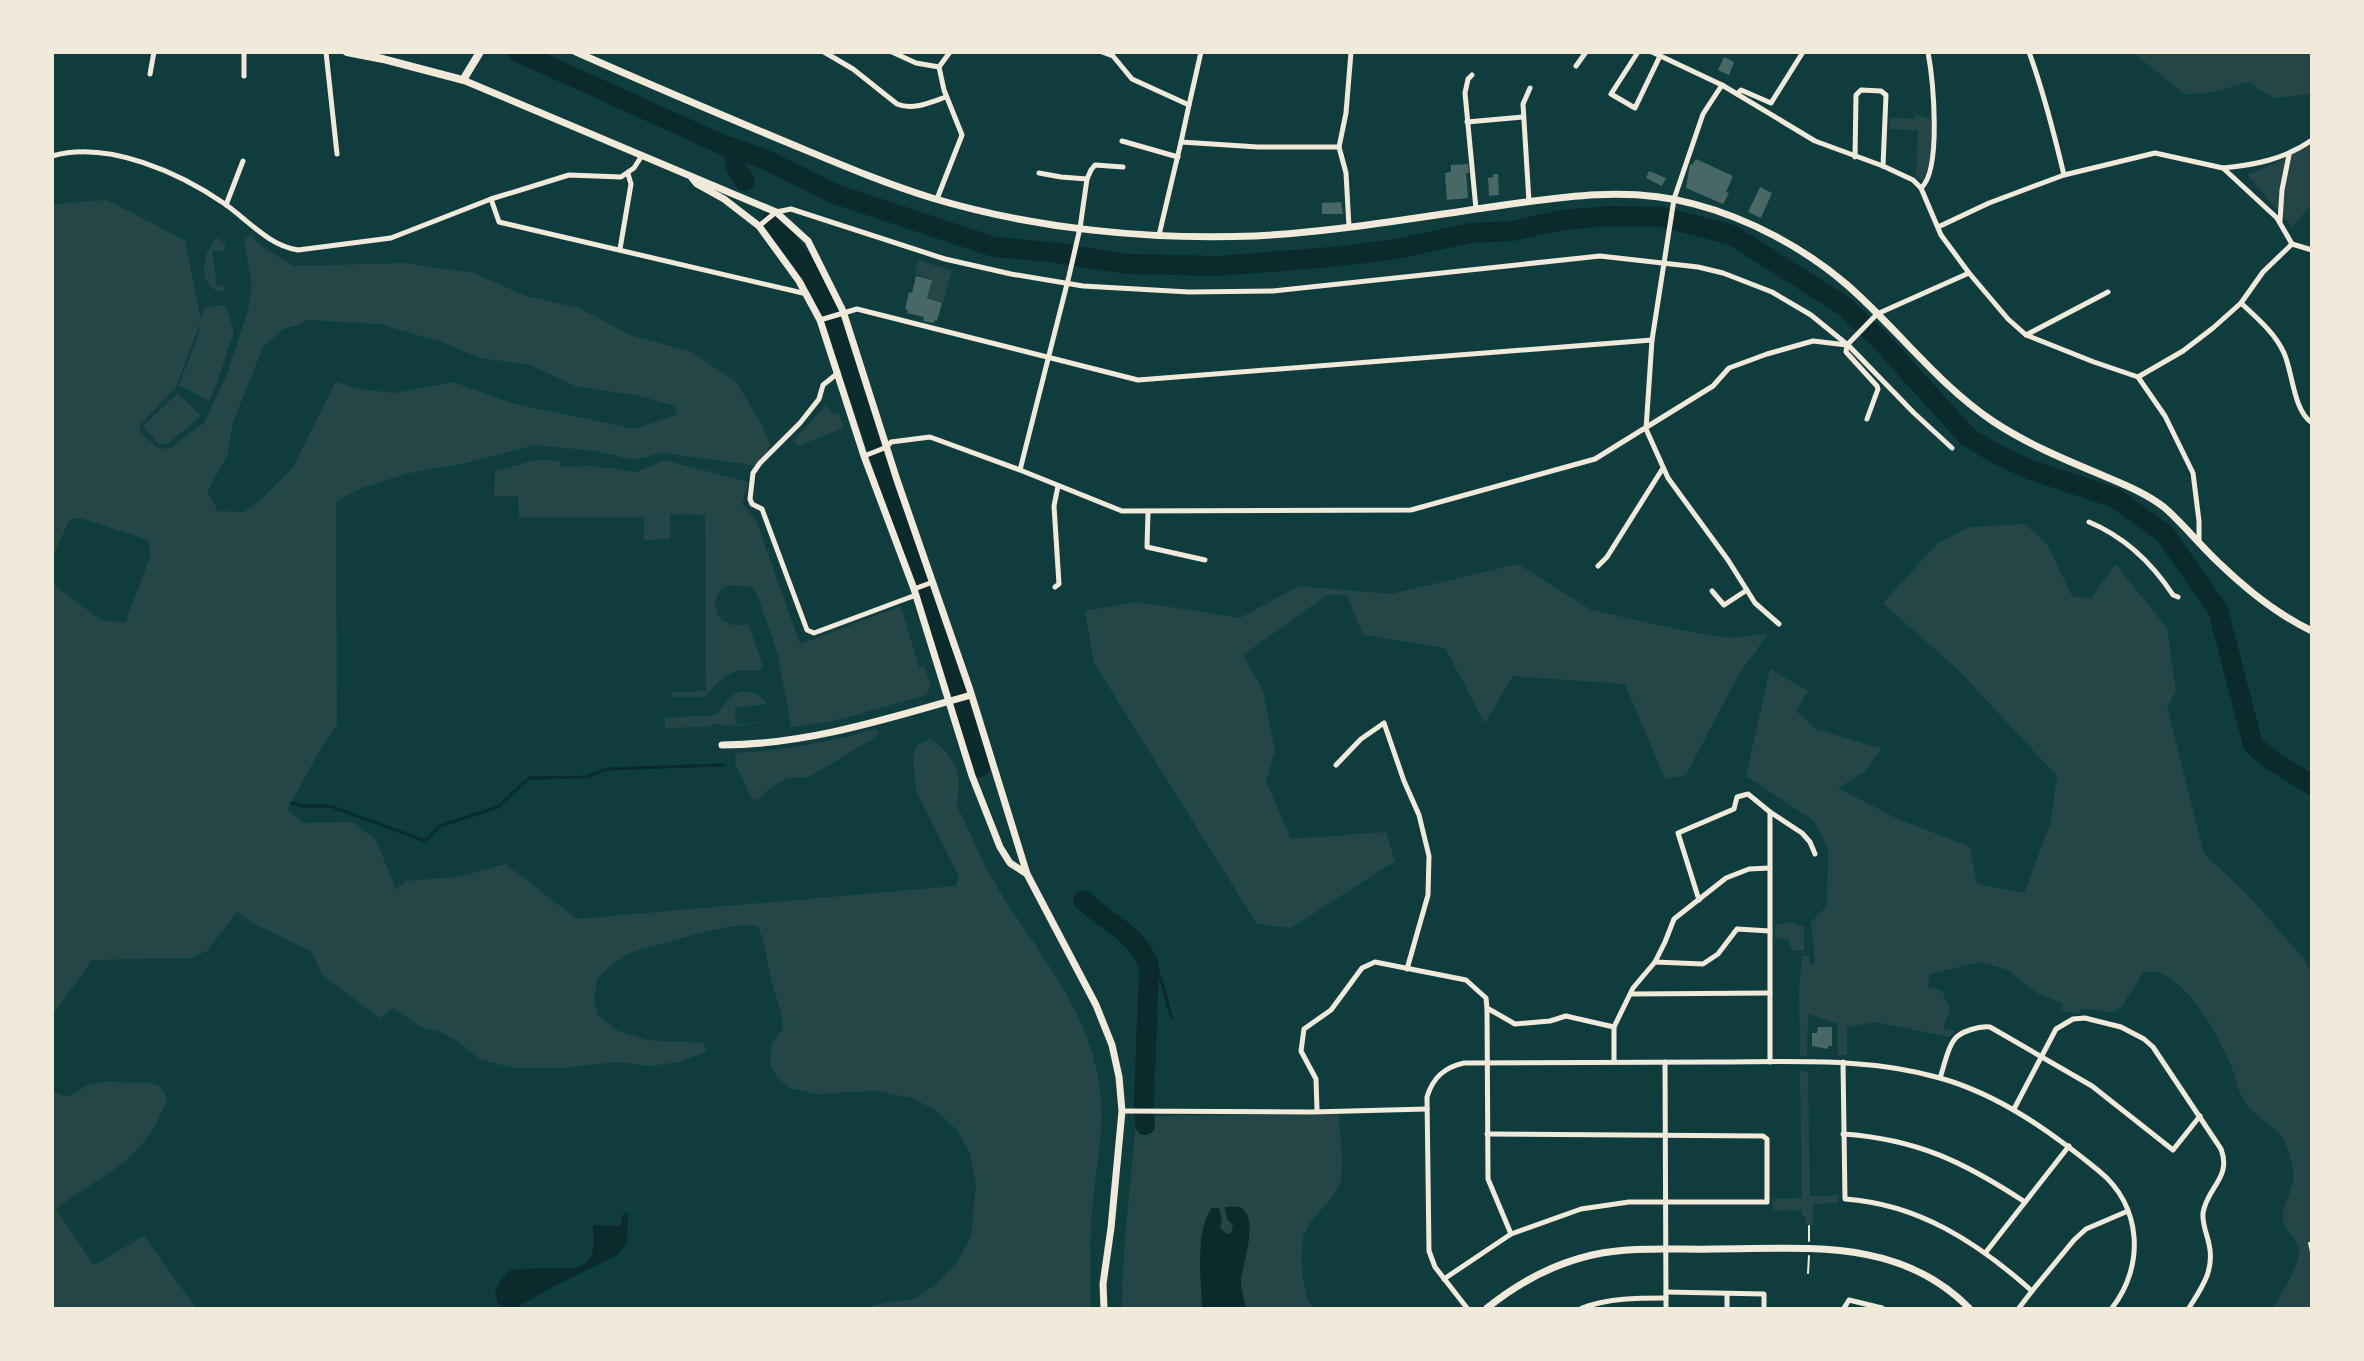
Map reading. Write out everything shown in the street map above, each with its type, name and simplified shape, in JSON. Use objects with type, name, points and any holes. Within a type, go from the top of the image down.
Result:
[{"type":"main road","points":[[347,52],[383,56],[464,80],[480,52]]},
{"type":"street","points":[[150,74],[154,52]]},
{"type":"street","points":[[244,52],[244,76]]},
{"type":"street","points":[[326,52],[337,154]]},
{"type":"street","points":[[576,52],[849,168],[937,200],[1079,232],[1254,236],[1349,227],[1529,202],[1617,194],[1673,202],[1731,216],[1792,247],[1846,285],[1874,316],[1949,386],[1988,418],[2043,450],[2147,495],[2164,508],[2221,565],[2291,621],[2312,631]]},
{"type":"street","points":[[824,52],[853,69],[904,107],[918,106],[946,97]]},
{"type":"street","points":[[892,52],[916,63],[939,67]]},
{"type":"street","points":[[937,200],[962,135],[946,97],[939,67],[950,52]]},
{"type":"street","points":[[1102,52],[1113,56],[1132,79],[1189,105]]},
{"type":"street","points":[[1160,235],[1201,52]]},
{"type":"street","points":[[1349,227],[1346,173],[1339,147],[1346,113],[1351,52]]},
{"type":"street","points":[[1576,66],[1586,52]]},
{"type":"street","points":[[1638,52],[1611,94],[1635,108],[1660,56]]},
{"type":"street","points":[[1652,52],[1722,85],[1815,141],[1883,166],[1913,180],[1921,188],[1938,227],[1953,252],[2008,319],[2026,335],[2138,377],[2165,416],[2193,473],[2199,520],[2199,543]]},
{"type":"street","points":[[1737,94],[1741,90],[1745,91],[1771,103],[1803,52]]},
{"type":"street","points":[[1921,188],[1929,175],[1933,151],[1934,109],[1929,52]]},
{"type":"street","points":[[2029,52],[2048,109],[2064,175]]},
{"type":"street","points":[[1472,75],[1468,79],[1465,93],[1476,209]]},
{"type":"street","points":[[464,80],[641,157],[692,178],[698,178],[775,214],[808,241],[840,313],[1028,874],[1100,1015],[1112,1045],[1119,1077],[1122,1111],[1112,1228],[1103,1284],[1104,1308]]},
{"type":"street","points":[[1722,85],[1703,114],[1673,202],[1652,340],[1646,429],[1668,478],[1708,531],[1755,603],[1779,624]]},
{"type":"street","points":[[1529,202],[1523,104],[1530,88]]},
{"type":"street","points":[[1855,157],[1856,95],[1861,90],[1881,91],[1886,95],[1883,166]]},
{"type":"street","points":[[1467,122],[1523,117]]},
{"type":"street","points":[[1131,143],[1134,134]]},
{"type":"street","points":[[1938,227],[1989,203],[2064,175],[2155,153],[2223,168],[2242,166],[2289,154],[2312,140]]},
{"type":"street","points":[[1122,141],[1178,157]]},
{"type":"street","points":[[1181,142],[1258,147],[1339,147]]},
{"type":"street","points":[[52,156],[87,152],[134,160],[170,172],[226,205],[274,243],[298,250],[391,238],[491,199],[569,175],[621,177],[628,174],[641,157]]},
{"type":"street","points":[[2280,222],[2282,190],[2289,154]]},
{"type":"street","points":[[226,205],[243,161]]},
{"type":"street","points":[[1020,470],[1068,284],[1090,170],[1095,165],[1123,167]]},
{"type":"street","points":[[2223,168],[2280,222],[2292,244],[2312,250]]},
{"type":"street","points":[[1039,173],[1087,179]]},
{"type":"street","points":[[620,249],[631,184],[628,174]]},
{"type":"street","points":[[692,178],[697,184],[761,224],[823,319],[838,373],[866,455],[916,590],[952,701],[972,776],[1000,847],[1010,863],[1028,874]]},
{"type":"street","points":[[491,199],[499,222],[807,294]]},
{"type":"street","points":[[761,224],[775,214],[791,209],[945,259],[1011,274],[1068,284],[1189,291],[1273,291],[1600,256],[1664,260],[1723,273],[1772,292],[1811,315],[1848,343],[1952,448]]},
{"type":"street","points":[[2138,377],[2183,351],[2241,303],[2263,272],[2292,244]]},
{"type":"street","points":[[1867,419],[1878,389],[1846,352],[1848,343],[1874,316],[1969,273]]},
{"type":"street","points":[[2026,335],[2108,292]]},
{"type":"street","points":[[2241,303],[2261,322],[2284,354],[2304,416],[2312,423]]},
{"type":"street","points":[[823,319],[857,309],[1138,380],[1652,340]]},
{"type":"street","points":[[866,455],[884,448],[891,442],[930,436],[1122,511],[1411,510],[1587,462],[1646,429],[1713,386],[1729,368],[1803,343],[1848,343]]},
{"type":"street","points":[[838,373],[823,385],[819,399],[800,423],[760,462],[753,474],[750,499],[752,504],[762,509],[807,630],[814,633],[931,583]]},
{"type":"street","points":[[1598,566],[1663,468]]},
{"type":"street","points":[[1054,587],[1059,584],[1054,506],[1058,486]]},
{"type":"street","points":[[1148,512],[1148,547],[1205,560]]},
{"type":"street","points":[[2089,522],[2121,538],[2150,564],[2173,594],[2178,597]]},
{"type":"street","points":[[1712,591],[1727,611]]},
{"type":"street","points":[[1724,605],[1747,591]]},
{"type":"street","points":[[722,745],[785,741],[888,719],[969,696]]},
{"type":"street","points":[[1336,765],[1361,739],[1384,723],[1395,759],[1419,816],[1430,856],[1428,896],[1407,969]]},
{"type":"street","points":[[1699,900],[1678,833],[1734,808],[1737,797],[1748,794],[1802,833],[1810,842],[1815,854]]},
{"type":"street","points":[[1770,812],[1770,1062]]},
{"type":"street","points":[[1614,1062],[1614,1028],[1633,988],[1655,962],[1674,919],[1726,878],[1749,869],[1770,868]]},
{"type":"street","points":[[1655,962],[1702,964],[1718,954],[1737,929],[1770,931]]},
{"type":"street","points":[[1317,1110],[1316,1079],[1302,1051],[1304,1029],[1331,1010],[1362,968],[1375,962],[1466,980],[1486,998],[1488,1179],[1511,1234]]},
{"type":"street","points":[[1631,994],[1770,993]]},
{"type":"street","points":[[1486,1008],[1515,1024],[1550,1021],[1566,1016],[1614,1028]]},
{"type":"street","points":[[2014,1109],[2056,1029],[2073,1019],[2094,1020],[2132,1032],[2153,1047],[2221,1149],[2225,1163],[2221,1177],[2203,1211],[2203,1222],[2210,1246],[2210,1269],[2202,1290],[2189,1308]]},
{"type":"street","points":[[1941,1078],[1953,1040],[1960,1034],[1983,1026],[1990,1027],[2092,1086],[2173,1150],[2200,1116]]},
{"type":"street","points":[[1467,1308],[1435,1267],[1428,1240],[1427,1109],[1430,1089],[1443,1071],[1464,1063],[1486,1062],[1843,1062],[1892,1067],[1941,1078],[1980,1092],[2014,1109],[2069,1146],[2109,1179],[2121,1194],[2132,1224],[2135,1258],[2129,1280],[2112,1308]]},
{"type":"street","points":[[1665,1062],[1666,1308]]},
{"type":"street","points":[[1843,1062],[1845,1199],[1866,1200],[1897,1207],[1937,1223],[1986,1252],[2032,1291]]},
{"type":"street","points":[[1122,1111],[1427,1109]]},
{"type":"street","points":[[1444,1279],[1511,1234],[1581,1209],[1608,1204],[1767,1202],[1767,1139],[1763,1136],[1486,1134]]},
{"type":"street","points":[[1843,1134],[1896,1141],[1943,1155],[1987,1177],[2025,1202]]},
{"type":"street","points":[[1986,1252],[2069,1146]]},
{"type":"street","points":[[2019,1308],[2074,1240],[2086,1229],[2128,1211]]},
{"type":"street","points":[[1487,1308],[1521,1284],[1566,1263],[1609,1252],[1667,1250],[1831,1250],[1870,1254],[1923,1273],[1957,1296],[1969,1308]]},
{"type":"street","points":[[1727,1294],[1727,1308]]},
{"type":"street","points":[[1582,1308],[1597,1303],[1666,1295],[1766,1294],[1764,1308]]},
{"type":"street","points":[[1844,1308],[1849,1300],[1882,1308]]},
{"type":"path","points":[[2309,1243],[2312,1256]]},
{"type":"shaded area","points":[[2133,53],[2311,53],[2311,98],[2310,94],[2273,98],[2248,82],[2214,92],[2185,94]]},
{"type":"shaded area","points":[[1915,114],[1931,119],[1931,156],[1923,181],[1916,177],[1918,130],[1890,129],[1890,118],[1915,119]]},
{"type":"shaded area","points":[[2311,144],[2311,205],[2292,227],[2247,175],[2278,162]]},
{"type":"shaded area","points":[[107,200],[185,240],[201,320],[205,307],[225,305],[234,331],[209,401],[179,385],[198,336],[201,321],[176,387],[141,424],[140,432],[159,449],[170,448],[204,423],[226,377],[248,310],[252,287],[244,239],[252,235],[258,244],[293,266],[405,263],[474,273],[526,296],[579,308],[633,336],[690,351],[736,382],[761,423],[770,445],[761,466],[662,453],[633,460],[597,451],[534,445],[463,464],[409,473],[362,488],[336,501],[337,725],[287,809],[303,823],[352,822],[376,840],[396,890],[405,881],[459,877],[505,864],[577,919],[956,886],[959,877],[916,791],[913,757],[917,745],[928,739],[937,744],[950,757],[955,766],[959,784],[956,804],[984,863],[1008,905],[1066,994],[1088,1042],[1096,1068],[1101,1117],[1092,1213],[1090,1308],[865,1308],[914,1299],[935,1285],[957,1262],[971,1236],[976,1183],[970,1154],[958,1131],[938,1112],[913,1098],[875,1091],[817,1094],[790,1088],[777,1077],[770,1064],[772,1043],[783,1029],[782,1021],[765,946],[758,927],[744,924],[707,931],[629,953],[610,966],[597,979],[594,1001],[598,1016],[618,1031],[647,1040],[702,1043],[708,1051],[679,1062],[650,1066],[617,1062],[561,1068],[514,1068],[481,1060],[459,1042],[438,1030],[425,1029],[392,1008],[380,1018],[323,976],[311,951],[256,925],[237,912],[207,951],[190,958],[92,960],[53,1015],[53,584],[101,620],[125,623],[151,554],[148,540],[80,518],[69,520],[53,558],[53,204]],"holes":[[[306,320],[380,324],[441,342],[480,358],[531,365],[577,387],[636,395],[675,406],[677,415],[635,429],[515,404],[453,382],[395,393],[357,389],[336,382],[293,468],[260,501],[243,512],[218,511],[207,491],[227,457],[233,422],[263,347],[283,329]]]},
{"type":"shaded area","points":[[217,238],[225,243],[225,251],[212,251],[217,286],[226,286],[223,292],[214,289],[209,284],[204,269],[208,252]]},
{"type":"shaded area","points":[[918,260],[952,271],[943,303],[926,297],[931,279],[915,274]]},
{"type":"shaded area","points":[[178,393],[201,416],[169,443],[159,444],[143,426]]},
{"type":"shaded area","points":[[826,405],[835,415],[838,413],[844,428],[798,446],[793,441]]},
{"type":"shaded area","points":[[536,460],[560,461],[561,467],[594,466],[637,472],[664,460],[748,482],[742,504],[756,520],[800,644],[901,606],[919,667],[924,666],[931,686],[926,695],[842,718],[791,727],[778,655],[757,594],[751,587],[729,585],[720,591],[717,597],[715,604],[718,616],[733,625],[749,625],[763,667],[758,671],[740,671],[727,675],[705,697],[673,697],[671,692],[706,691],[705,515],[670,514],[670,539],[644,540],[644,517],[519,517],[518,496],[494,496],[495,471]]},
{"type":"shaded area","points":[[2025,524],[2047,544],[2072,596],[2091,599],[2115,564],[2167,628],[2176,692],[2167,706],[2204,854],[2244,891],[2304,959],[2311,973],[2311,1308],[2273,1308],[2295,1268],[2299,1252],[2283,1220],[2293,1177],[2292,1163],[2285,1143],[2277,1131],[2245,1102],[2217,1036],[2196,1004],[2171,979],[2158,973],[2144,972],[2121,1007],[2115,1012],[2081,1009],[2078,1014],[2060,1010],[2064,1004],[2038,994],[2008,970],[1979,962],[1930,974],[1927,987],[1942,991],[1950,1010],[1943,1028],[1955,1031],[1949,1037],[1876,1022],[1847,1027],[1847,1055],[1838,1055],[1838,1024],[1808,1014],[1807,1056],[1800,1056],[1799,991],[1802,956],[1810,956],[1809,964],[1815,965],[1811,922],[1827,906],[1828,848],[1814,821],[1746,776],[1770,669],[1808,691],[1796,711],[1816,729],[1882,749],[1864,772],[1838,788],[1896,818],[1970,847],[1977,884],[2024,893],[2051,822],[2057,776],[1959,671],[1883,603],[1937,544],[1969,527]]},
{"type":"shaded area","points":[[1518,564],[1591,610],[1686,631],[1731,638],[1768,634],[1739,674],[1686,775],[1665,779],[1625,684],[1513,676],[1485,723],[1445,648],[1363,635],[1347,595],[1327,595],[1243,655],[1263,691],[1275,751],[1266,781],[1291,839],[1386,832],[1395,861],[1291,928],[1257,924],[1094,663],[1085,611],[1137,602],[1240,618],[1299,586],[1391,594]]},
{"type":"shaded area","points":[[745,691],[756,693],[767,704],[735,708],[736,724],[769,721],[736,726],[716,724],[704,727],[665,728],[665,718],[714,715],[733,695]]},
{"type":"shaded area","points":[[875,729],[879,733],[871,740],[809,777],[787,778],[770,788],[757,800],[752,799],[735,763],[738,753],[807,745]]},
{"type":"shaded area","points":[[1792,923],[1804,927],[1804,950],[1791,950],[1789,940],[1775,937],[1775,924]]},
{"type":"shaded area","points":[[1800,1071],[1808,1072],[1810,1196],[1838,1195],[1838,1203],[1813,1204],[1813,1225],[1806,1225],[1806,1216],[1802,1216],[1802,1210],[1773,1211],[1772,1199],[1802,1198]]},
{"type":"shaded area","points":[[106,1082],[150,1083],[159,1086],[167,1098],[158,1120],[135,1152],[56,1209],[94,1265],[144,1236],[196,1308],[53,1308],[53,1090],[67,1096],[89,1085]]},
{"type":"shaded area","points":[[1339,1114],[1341,1179],[1334,1194],[1309,1225],[1303,1239],[1304,1283],[1313,1308],[1122,1308],[1125,1236],[1136,1116]]},
{"type":"shaded area","points":[[1225,1207],[1239,1207],[1249,1219],[1249,1241],[1241,1280],[1246,1308],[1202,1308],[1200,1256],[1203,1229],[1212,1208],[1219,1208],[1222,1220],[1220,1228],[1227,1234],[1231,1233],[1233,1225],[1227,1219]]},
{"type":"shaded area","points":[[628,1213],[627,1243],[619,1254],[554,1286],[516,1308],[504,1308],[498,1304],[495,1291],[501,1279],[511,1269],[576,1268],[588,1260],[593,1251],[593,1225],[620,1226],[623,1214]]},
{"type":"building","points":[[1724,57],[1734,62],[1729,75],[1718,70]]},
{"type":"building","points":[[1696,159],[1733,176],[1726,192],[1729,193],[1723,204],[1686,188],[1690,164],[1692,165]]},
{"type":"building","points":[[1468,164],[1469,173],[1466,173],[1468,198],[1447,200],[1445,173],[1451,172],[1451,165]]},
{"type":"building","points":[[1649,171],[1666,178],[1662,186],[1646,178]]},
{"type":"building","points":[[1493,174],[1498,174],[1499,195],[1489,196],[1488,178],[1493,177]]},
{"type":"building","points":[[1760,187],[1772,193],[1761,218],[1748,212]]},
{"type":"building","points":[[1341,202],[1343,214],[1322,214],[1322,203]]},
{"type":"building","points":[[916,276],[932,280],[927,298],[942,303],[937,321],[935,320],[934,323],[923,321],[924,317],[907,313],[908,310],[905,309]]},
{"type":"building","points":[[1818,1027],[1832,1027],[1832,1046],[1828,1046],[1828,1049],[1812,1046],[1812,1033],[1817,1033]]},
{"type":"waterway","points":[[518,52],[721,144],[764,159],[835,194],[994,247],[1050,252],[1128,264],[1218,266],[1391,250],[1471,233],[1512,231],[1562,220],[1608,216],[1662,217],[1732,235],[1844,306],[1881,341],[1968,437],[2000,456],[2031,470],[2115,498],[2165,534],[2218,610],[2253,745],[2270,759],[2312,785]]},
{"type":"waterway","points":[[732,148],[736,168],[745,181]]},
{"type":"waterway","points":[[772,221],[803,262],[835,322],[957,688],[980,767]]},
{"type":"waterway","points":[[292,803],[302,806],[330,806],[425,841],[440,826],[498,807],[529,778],[587,777],[606,769],[723,765]]},
{"type":"waterway","points":[[1083,900],[1138,946],[1149,967],[1145,1125]]},
{"type":"waterway","points":[[1143,951],[1158,972],[1171,1017]]}]
